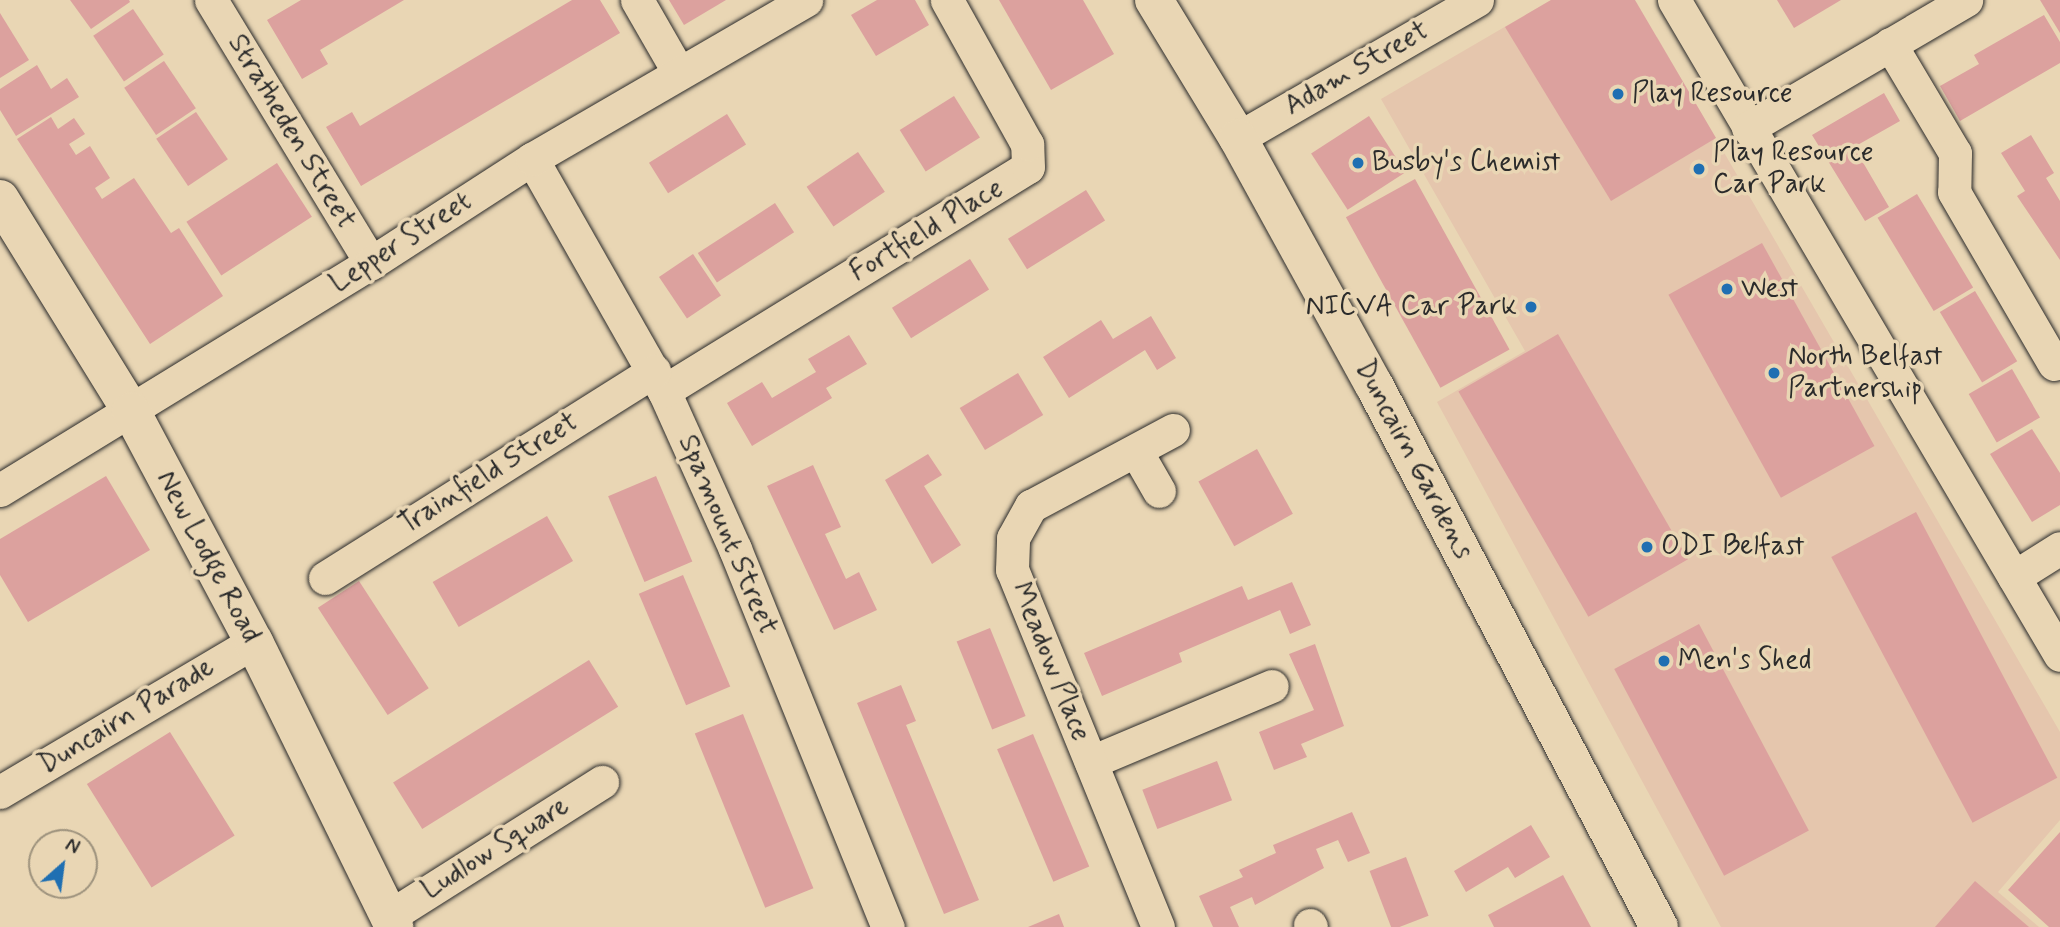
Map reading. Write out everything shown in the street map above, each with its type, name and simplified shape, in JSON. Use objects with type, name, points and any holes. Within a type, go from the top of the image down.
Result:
[{"type":"street","name":"Stratheden Street","points":[[211,0],[371,263]]},
{"type":"street","points":[[637,0],[679,73]]},
{"type":"street","name":"Lepper Street","points":[[0,490],[371,263],[532,159],[806,0]]},
{"type":"street","name":"Fortfield Place","points":[[659,381],[1028,167],[1027,144],[947,0]]},
{"type":"street","name":"Duncairn Gardens","points":[[1154,0],[1238,138],[1374,385],[1659,927]]},
{"type":"street","name":"Adam Street","points":[[1238,138],[1476,0]]},
{"type":"street","points":[[1674,0],[2060,655]]},
{"type":"street","points":[[1748,128],[1966,0]]},
{"type":"street","points":[[1890,44],[1955,153],[1954,192],[2054,364]]},
{"type":"street","name":"Spamount Street","points":[[532,159],[659,381],[736,549],[888,927]]},
{"type":"street","name":"New Lodge Road","points":[[0,199],[131,411],[254,642],[392,922]]},
{"type":"street","name":"Trainfield Street","points":[[325,578],[659,381]]},
{"type":"street","name":"Meadow Place","points":[[1158,927],[1012,570],[1013,538],[1031,506],[1173,430]]},
{"type":"street","points":[[1136,451],[1159,491]]},
{"type":"street","points":[[2014,577],[2060,548]]},
{"type":"street","name":"Duncairn Parade","points":[[0,792],[254,642]]},
{"type":"street","points":[[1091,762],[1272,686]]},
{"type":"street","name":"Ludlow Square","points":[[392,922],[603,782]]},
{"type":"shaded area","points":[[1551,0],[1657,37],[2060,732],[2060,820],[1998,892],[2039,927],[1721,927],[1437,402],[1525,351],[1381,99]]},
{"type":"building","points":[[70,0],[129,0],[130,2],[91,29]]},
{"type":"building","points":[[301,0],[404,0],[320,50],[328,64],[302,79],[267,20]]},
{"type":"building","points":[[572,0],[600,0],[620,33],[361,186],[326,127],[352,112],[360,126]]},
{"type":"building","points":[[669,0],[726,0],[684,25]]},
{"type":"building","points":[[877,0],[915,0],[929,25],[876,56],[851,15]]},
{"type":"building","points":[[999,0],[1083,0],[1114,54],[1051,90]]},
{"type":"building","name":"Play Resource","points":[[1551,0],[1635,0],[1716,138],[1611,201],[1505,27]]},
{"type":"building","points":[[1777,0],[1841,0],[1794,28]]},
{"type":"building","points":[[2040,0],[2060,0],[2060,33]]},
{"type":"building","points":[[133,9],[164,55],[124,81],[93,36]]},
{"type":"building","points":[[0,13],[29,60],[0,78]]},
{"type":"building","points":[[2044,15],[2060,42],[2060,63],[1960,121],[1940,86],[1979,64],[1974,55]]},
{"type":"building","points":[[164,61],[196,108],[156,135],[124,88]]},
{"type":"building","points":[[37,65],[51,89],[67,78],[79,97],[16,136],[0,110],[0,89]]},
{"type":"building","points":[[1884,93],[1900,121],[1854,147],[1889,207],[1865,221],[1812,135]]},
{"type":"building","points":[[954,96],[980,138],[926,171],[900,130]]},
{"type":"building","points":[[196,112],[228,159],[188,186],[156,139]]},
{"type":"building","points":[[727,114],[746,145],[668,193],[649,163]]},
{"type":"building","name":"Busby's Chemist","points":[[1369,116],[1405,172],[1348,210],[1311,154]]},
{"type":"building","points":[[51,117],[58,129],[74,118],[85,134],[69,144],[76,155],[90,146],[110,178],[95,188],[102,199],[134,178],[171,233],[179,228],[223,296],[150,344],[17,139]]},
{"type":"building","points":[[2031,135],[2054,173],[2046,178],[2060,201],[2060,260],[2017,196],[2025,191],[2001,153]]},
{"type":"building","points":[[858,152],[885,192],[833,226],[807,187]]},
{"type":"building","points":[[277,163],[312,217],[221,275],[186,222]]},
{"type":"building","points":[[1415,179],[1510,350],[1440,388],[1346,217]]},
{"type":"building","points":[[1086,190],[1105,221],[1027,269],[1008,239]]},
{"type":"building","points":[[1917,194],[1973,287],[1934,311],[1878,218]]},
{"type":"building","points":[[775,203],[794,232],[717,282],[698,253]]},
{"type":"building","points":[[1762,243],[1874,446],[1781,498],[1668,295]]},
{"type":"building","points":[[693,254],[721,295],[687,318],[659,277]]},
{"type":"building","points":[[970,259],[989,290],[911,338],[892,308]]},
{"type":"building","points":[[1975,291],[2017,361],[1982,382],[1940,312]]},
{"type":"building","points":[[1151,316],[1176,358],[1157,370],[1145,350],[1069,398],[1043,357],[1101,320],[1113,339]]},
{"type":"building","points":[[1558,334],[1688,559],[1588,617],[1458,392]]},
{"type":"building","points":[[849,335],[867,364],[826,388],[832,398],[752,446],[727,403],[762,382],[772,398],[816,372],[808,359]]},
{"type":"building","points":[[2012,369],[2040,417],[1997,442],[1969,394]]},
{"type":"building","points":[[1018,373],[1043,415],[985,450],[960,408]]},
{"type":"building","points":[[2032,429],[2060,473],[2060,505],[2032,522],[1990,454]]},
{"type":"building","points":[[1257,449],[1293,514],[1234,546],[1198,481]]},
{"type":"building","points":[[928,454],[942,475],[924,486],[961,545],[932,564],[885,480]]},
{"type":"building","points":[[813,465],[841,527],[825,534],[846,579],[859,572],[877,610],[834,630],[767,486]]},
{"type":"building","points":[[106,476],[150,550],[28,622],[0,575],[0,539]]},
{"type":"building","points":[[656,476],[692,562],[644,582],[608,496]]},
{"type":"building","points":[[1916,512],[2057,778],[1973,823],[1831,557]]},
{"type":"building","points":[[547,516],[573,561],[459,627],[433,582]]},
{"type":"building","points":[[683,575],[730,686],[686,705],[639,594]]},
{"type":"building","points":[[359,581],[429,688],[388,715],[318,608]]},
{"type":"building","points":[[1292,582],[1311,625],[1290,634],[1280,610],[1179,653],[1182,662],[1102,696],[1084,653],[1242,586],[1248,600]]},
{"type":"building","points":[[1699,624],[1809,831],[1724,876],[1614,669]]},
{"type":"building","points":[[990,628],[1026,716],[992,730],[957,641]]},
{"type":"building","points":[[1315,644],[1344,726],[1301,744],[1307,757],[1274,770],[1259,732],[1314,710],[1289,654]]},
{"type":"building","points":[[589,660],[618,707],[422,829],[393,782]]},
{"type":"building","points":[[901,685],[916,721],[906,725],[979,900],[944,914],[857,703]]},
{"type":"building","points":[[743,714],[813,888],[765,908],[695,733]]},
{"type":"building","points":[[170,732],[235,835],[152,887],[87,784]]},
{"type":"building","points":[[1033,734],[1089,867],[1053,882],[997,749]]},
{"type":"building","points":[[1217,761],[1232,800],[1157,829],[1142,790]]},
{"type":"building","points":[[1352,812],[1370,853],[1348,862],[1338,840],[1316,849],[1324,868],[1255,905],[1252,897],[1230,907],[1239,927],[1213,927],[1199,896],[1243,877],[1239,870],[1276,853],[1273,845]]},
{"type":"building","points":[[1531,825],[1550,857],[1515,878],[1508,867],[1466,892],[1454,871]]},
{"type":"building","points":[[2060,832],[2060,927],[2049,927],[2008,890]]},
{"type":"building","points":[[1406,857],[1429,916],[1399,927],[1391,927],[1370,871]]},
{"type":"building","points":[[1563,875],[1591,927],[1494,927],[1488,915]]},
{"type":"building","points":[[1975,881],[2029,927],[1935,927]]},
{"type":"building","points":[[1059,914],[1064,927],[1028,927]]},
{"type":"place","name":"Play Resource","points":[[1618,94]]},
{"type":"place","name":"Busby's Chemist","points":[[1358,163]]},
{"type":"place","name":"Play Resource Car Park","points":[[1699,169]]},
{"type":"place","name":"West","points":[[1727,289]]},
{"type":"place","name":"NICVA Car Park","points":[[1531,307]]},
{"type":"place","name":"North Belfast Partnership","points":[[1774,373]]},
{"type":"place","name":"ODI Belfast","points":[[1647,547]]},
{"type":"place","name":"Men's Shed","points":[[1664,661]]}]
